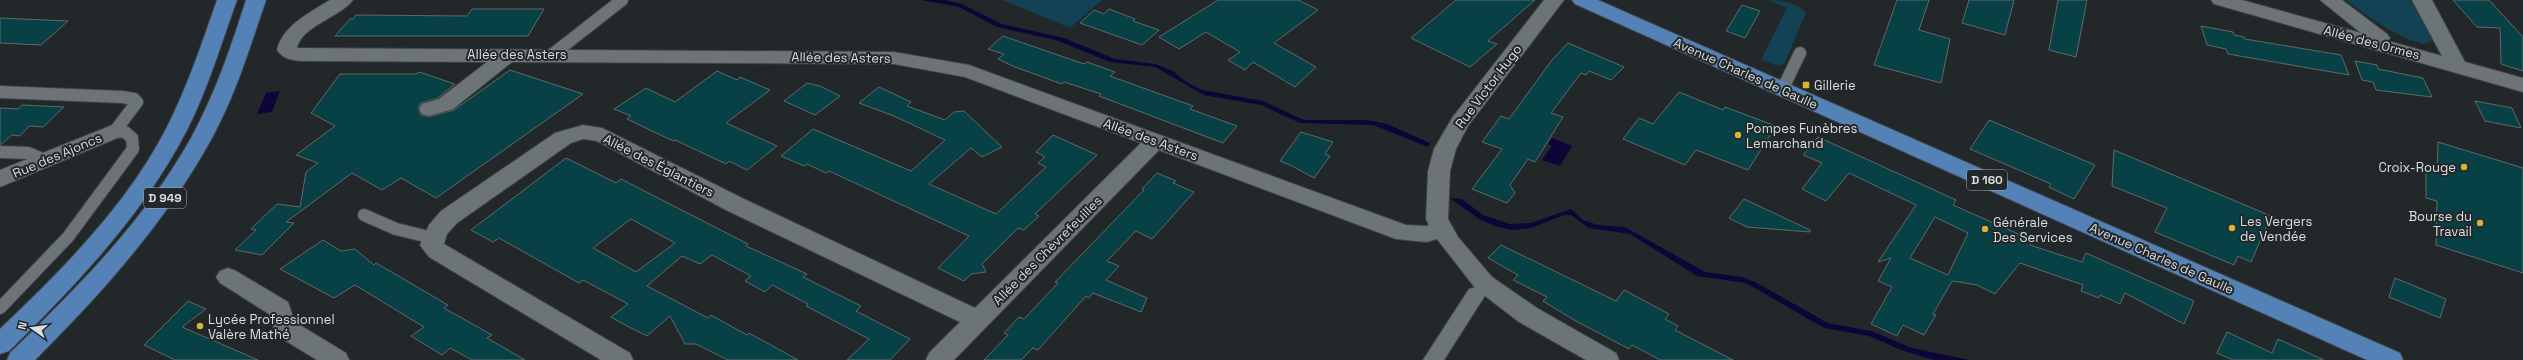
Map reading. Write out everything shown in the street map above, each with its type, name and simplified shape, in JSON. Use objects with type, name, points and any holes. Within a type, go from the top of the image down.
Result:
[{"type":"main road","name":"D 949","points":[[0,344],[85,258],[140,189],[168,143],[188,104],[227,0]]},
{"type":"main road","name":"D 949","points":[[19,360],[56,324],[123,252],[173,186],[192,156],[221,99],[256,0]]},
{"type":"main road","name":"Avenue Charles de Gaulle","points":[[1582,0],[2391,360]]},
{"type":"street","name":"Allée des Asters","points":[[343,0],[297,32],[288,42],[287,50],[294,54],[553,54],[894,58],[969,71],[1404,233],[1427,234],[1442,229]]},
{"type":"street","name":"Rue Victor Hugo","points":[[1554,0],[1459,124],[1445,149],[1439,170],[1437,219],[1442,229],[1467,264],[1484,282],[1528,315],[1607,360]]},
{"type":"street","name":"Allée des Ormes","points":[[2221,0],[2523,85]]},
{"type":"street","points":[[2330,0],[2350,17],[2395,48]]},
{"type":"street","points":[[2422,0],[2435,21],[2456,65]]},
{"type":"street","points":[[429,109],[446,104],[510,54]]},
{"type":"street","name":"Rue des Ajoncs","points":[[0,179],[115,131]]},
{"type":"street","name":"Allée des Églantiers","points":[[433,238],[449,217],[563,138],[583,132],[593,132],[734,204],[978,320]]},
{"type":"street","name":"Allée des Chèvrefeuilles","points":[[938,360],[1156,140]]},
{"type":"street","points":[[433,238],[432,245],[437,251],[621,360]]},
{"type":"street","points":[[228,277],[279,309],[285,328],[337,360]]},
{"type":"street","points":[[1433,360],[1476,294]]},
{"type":"lane","points":[[553,54],[566,42],[622,0]]},
{"type":"lane","points":[[1779,88],[1786,82],[1800,53]]},
{"type":"lane","points":[[0,92],[134,99],[137,102],[115,131]]},
{"type":"lane","points":[[0,308],[68,237],[100,196],[133,148],[132,138],[126,132],[115,131]]},
{"type":"lane","points":[[0,152],[28,153],[45,160]]},
{"type":"lane","points":[[364,214],[396,229],[433,238]]},
{"type":"shaded area","points":[[921,0],[945,0],[962,4],[1002,24],[1064,38],[1115,59],[1155,64],[1173,71],[1188,83],[1202,90],[1263,101],[1304,120],[1367,120],[1387,124],[1430,143],[1428,147],[1373,125],[1300,123],[1261,105],[1204,95],[1155,67],[1110,62],[1056,40],[997,27],[959,7]]},
{"type":"shaded area","points":[[1003,0],[1102,0],[1070,28]]},
{"type":"shaded area","points":[[1768,0],[1783,1],[1794,4],[1806,13],[1784,64],[1778,66],[1761,60],[1787,8]]},
{"type":"shaded area","points":[[2346,0],[2410,0],[2415,5],[2434,39],[2424,44],[2403,37],[2374,20]]},
{"type":"shaded area","points":[[280,91],[272,112],[257,114],[266,93]]},
{"type":"shaded area","points":[[1552,138],[1572,146],[1560,166],[1542,160],[1552,146],[1548,144]]},
{"type":"shaded area","points":[[1450,198],[1462,199],[1483,215],[1510,224],[1531,223],[1571,209],[1583,220],[1598,225],[1625,227],[1705,272],[1742,277],[1755,282],[1828,323],[1871,331],[1912,348],[1970,360],[1934,360],[1901,350],[1869,336],[1824,328],[1746,283],[1697,276],[1630,234],[1589,228],[1571,215],[1564,215],[1531,228],[1512,230],[1495,226],[1479,219]]},
{"type":"building","points":[[1218,0],[1298,0],[1318,10],[1274,43],[1316,67],[1295,87],[1253,62],[1245,70],[1228,60],[1240,52],[1206,32],[1179,49],[1159,37]]},
{"type":"building","points":[[1456,0],[1535,0],[1488,41],[1497,44],[1470,67],[1411,38]]},
{"type":"building","points":[[1897,0],[1929,0],[1919,30],[1950,39],[1941,83],[1874,65]]},
{"type":"building","points":[[1969,0],[2014,0],[2005,35],[1962,23]]},
{"type":"building","points":[[2058,0],[2087,0],[2076,57],[2049,50]]},
{"type":"building","points":[[2453,0],[2489,0],[2523,37],[2523,71],[2501,64],[2500,28],[2477,27]]},
{"type":"building","points":[[1742,5],[1760,11],[1745,38],[1726,31]]},
{"type":"building","points":[[472,9],[544,9],[528,36],[335,36],[350,19],[353,19],[356,15],[467,16]]},
{"type":"building","points":[[1109,9],[1135,19],[1133,21],[1159,30],[1142,45],[1080,23],[1094,10],[1104,14]]},
{"type":"building","points":[[0,18],[68,21],[41,45],[0,43]]},
{"type":"building","points":[[2201,26],[2233,32],[2234,35],[2244,37],[2245,39],[2341,55],[2349,75],[2228,54],[2226,49],[2207,45]]},
{"type":"building","points":[[1003,36],[1084,64],[1087,62],[1115,72],[1110,76],[1193,106],[1190,109],[1237,126],[1223,143],[1099,96],[1101,94],[1064,82],[1062,84],[1015,67],[998,59],[1004,54],[988,49]]},
{"type":"building","points":[[1568,43],[1624,67],[1611,80],[1589,71],[1586,75],[1581,73],[1551,113],[1563,117],[1535,162],[1528,159],[1510,185],[1515,193],[1507,203],[1472,189],[1502,149],[1482,142],[1501,116],[1509,119],[1552,60]]},
{"type":"building","points":[[2355,61],[2377,65],[2378,69],[2423,78],[2432,97],[2376,90],[2373,82],[2362,80]]},
{"type":"building","points":[[510,70],[583,94],[436,198],[401,178],[382,190],[352,173],[286,222],[294,223],[262,255],[235,250],[256,230],[251,229],[277,204],[300,207],[306,172],[318,163],[296,155],[335,126],[311,113],[340,74],[416,74],[419,72],[455,84],[438,98],[421,103],[418,108],[421,115],[429,117],[454,110]]},
{"type":"building","points":[[717,71],[737,80],[740,77],[770,90],[726,123],[777,146],[747,170],[729,161],[726,164],[675,140],[673,141],[627,119],[631,116],[614,109],[646,88],[675,102]]},
{"type":"building","points":[[807,83],[820,86],[840,96],[815,115],[784,101]]},
{"type":"building","points":[[879,87],[911,102],[907,106],[945,120],[954,112],[964,111],[1002,147],[982,157],[971,148],[929,184],[996,214],[1046,167],[1038,163],[1045,157],[1036,152],[1053,135],[1097,155],[1035,214],[1039,216],[1024,230],[1018,228],[982,264],[986,272],[971,274],[964,281],[938,268],[969,236],[829,171],[826,173],[807,164],[804,166],[781,156],[813,129],[911,171],[945,140],[894,116],[859,103]]},
{"type":"building","points":[[1679,92],[1723,110],[1725,107],[1776,126],[1748,170],[1696,150],[1685,165],[1623,139],[1639,118],[1653,124]]},
{"type":"building","points":[[2475,101],[2512,108],[2521,128],[2485,121]]},
{"type":"building","points":[[22,105],[64,107],[43,127],[29,126],[20,136],[12,135],[0,145],[0,108],[18,109]]},
{"type":"building","points":[[1989,120],[2095,165],[2074,199],[2049,187],[2051,184],[1970,149]]},
{"type":"building","points":[[1301,132],[1333,142],[1325,154],[1330,156],[1314,178],[1280,161]]},
{"type":"building","points":[[1818,137],[1956,200],[1953,205],[2032,240],[2030,245],[2082,262],[2086,253],[2194,301],[2184,324],[2125,293],[2120,304],[2100,295],[2099,298],[2081,291],[2083,285],[2020,263],[1995,294],[1977,285],[1952,281],[1933,314],[1936,315],[1924,335],[1903,325],[1897,336],[1871,324],[1892,287],[1878,281],[1891,258],[1878,262],[1916,205],[1849,173],[1826,201],[1802,189],[1822,163],[1803,155]],"holes":[[[1935,217],[1968,233],[1948,275],[1910,258]]]},
{"type":"building","name":"Bourse du Travail","points":[[2438,142],[2523,168],[2523,273],[2436,245],[2437,201],[2426,198],[2426,169],[2437,173]]},
{"type":"building","points":[[2114,150],[2271,216],[2251,262],[2238,256],[2234,265],[2155,232],[2167,208],[2112,186]]},
{"type":"building","points":[[566,158],[616,183],[621,179],[748,244],[746,246],[807,274],[803,277],[861,306],[856,311],[910,339],[890,360],[847,360],[869,339],[806,306],[808,304],[772,285],[765,292],[745,281],[751,276],[712,255],[700,264],[682,256],[647,286],[708,318],[711,315],[747,335],[749,333],[798,360],[728,360],[696,344],[685,344],[670,316],[647,336],[627,326],[611,317],[628,304],[583,280],[579,283],[499,238],[493,242],[471,230]],"holes":[[[631,219],[675,243],[636,272],[593,248]]]},
{"type":"building","points":[[1157,173],[1176,181],[1173,183],[1194,192],[1152,239],[1136,231],[1107,261],[1119,266],[1106,280],[1147,298],[1141,312],[1093,293],[1089,298],[1086,296],[1038,350],[1033,348],[1021,360],[984,360],[1008,335],[1004,333],[1019,317],[1024,319],[1058,283],[1055,282],[1144,190],[1142,189]]},
{"type":"building","points":[[1744,199],[1810,230],[1810,232],[1747,227],[1729,218]]},
{"type":"building","points":[[323,240],[341,251],[355,249],[374,265],[376,263],[448,305],[444,308],[492,335],[487,338],[525,360],[472,360],[450,348],[442,355],[411,336],[424,327],[355,285],[334,298],[280,269]]},
{"type":"building","points":[[1501,245],[1616,301],[1624,290],[1669,314],[1665,319],[1678,326],[1675,330],[1733,360],[1660,360],[1632,345],[1629,349],[1574,320],[1543,301],[1547,297],[1513,280],[1518,275],[1488,258]]},
{"type":"building","points":[[2395,278],[2446,299],[2440,318],[2389,297]]},
{"type":"building","points":[[188,301],[206,309],[182,327],[258,360],[175,360],[144,345]]},
{"type":"building","points":[[2227,332],[2272,353],[2278,339],[2324,360],[2233,360],[2217,353]]},
{"type":"place","name":"Gillerie","points":[[1806,85]]},
{"type":"place","name":"Pompes Funèbres Lemarchand","points":[[1738,135]]},
{"type":"place","name":"Croix-Rouge","points":[[2464,167]]},
{"type":"place","name":"Bourse du Travail","points":[[2480,223]]},
{"type":"place","name":"Les Vergers de Vendée","points":[[2232,228]]},
{"type":"place","name":"Générale Des Services","points":[[1985,229]]},
{"type":"place","name":"Lycée Professionnel Valère Mathé","points":[[200,326]]}]
